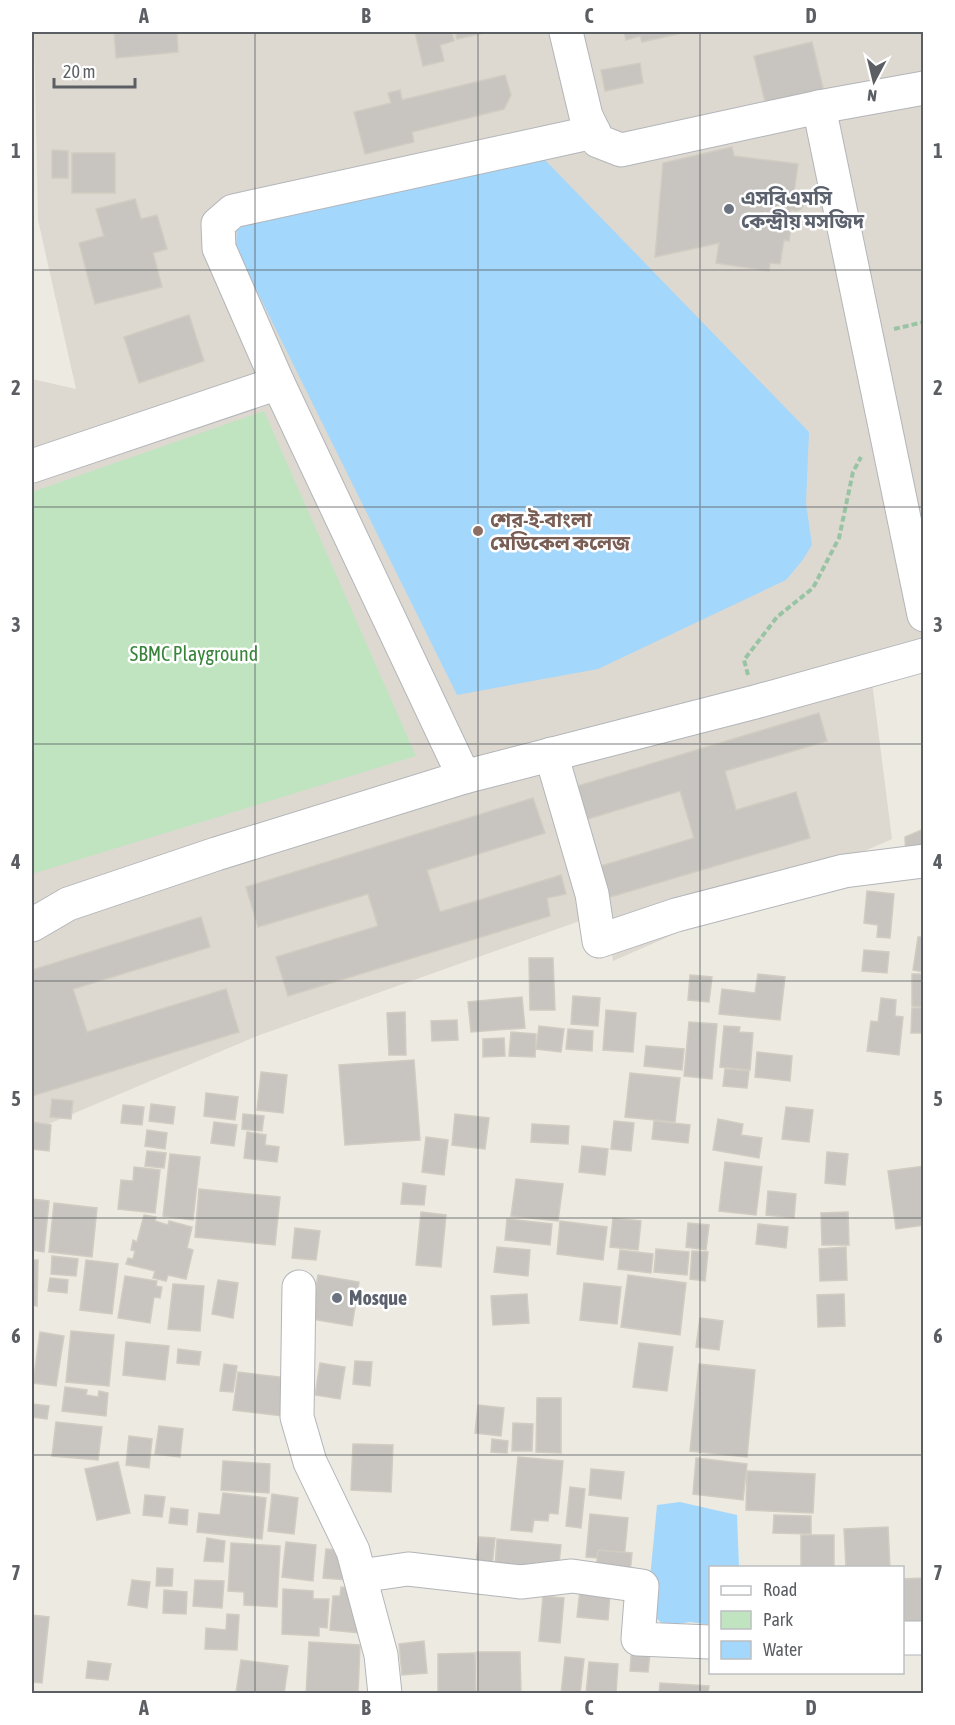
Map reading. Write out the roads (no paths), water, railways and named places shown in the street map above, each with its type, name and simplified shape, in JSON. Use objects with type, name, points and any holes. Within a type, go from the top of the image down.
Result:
[{"type":"street","points":[[566,32],[586,116],[598,141],[621,150],[819,107],[924,88]]},
{"type":"street","points":[[819,107],[924,615]]},
{"type":"street","points":[[464,777],[278,383],[219,248],[218,224],[233,211],[594,132]]},
{"type":"street","points":[[32,466],[278,383]]},
{"type":"street","points":[[32,925],[79,900],[216,854],[464,777],[755,702],[924,655]]},
{"type":"street","points":[[551,754],[592,894],[599,940],[676,915],[844,871],[924,861]]},
{"type":"street","points":[[299,1287],[297,1417],[310,1462],[353,1551],[381,1655],[385,1694]]},
{"type":"street","points":[[360,1576],[408,1569],[521,1581],[572,1576],[642,1586],[638,1639],[709,1642]]},
{"type":"street","points":[[904,1638],[924,1638]]},
{"type":"water","points":[[545,160],[809,432],[806,503],[812,545],[786,580],[598,669],[457,695],[236,249],[237,229],[253,222]]},
{"type":"water","points":[[680,1502],[737,1515],[739,1566],[709,1566],[709,1625],[690,1622],[665,1626],[647,1610],[657,1505]]},
{"type":"place","name":"এসবিএমসি কেন্দ্রীয় মসজিদ","points":[[729,209]]},
{"type":"place","name":"শের-ই-বাংলা মেডিকেল কলেজ","points":[[478,531]]},
{"type":"place","name":"Mosque","points":[[337,1298]]},
{"type":"park label","name":"SBMC Playground","points":[[194,654]]}]
